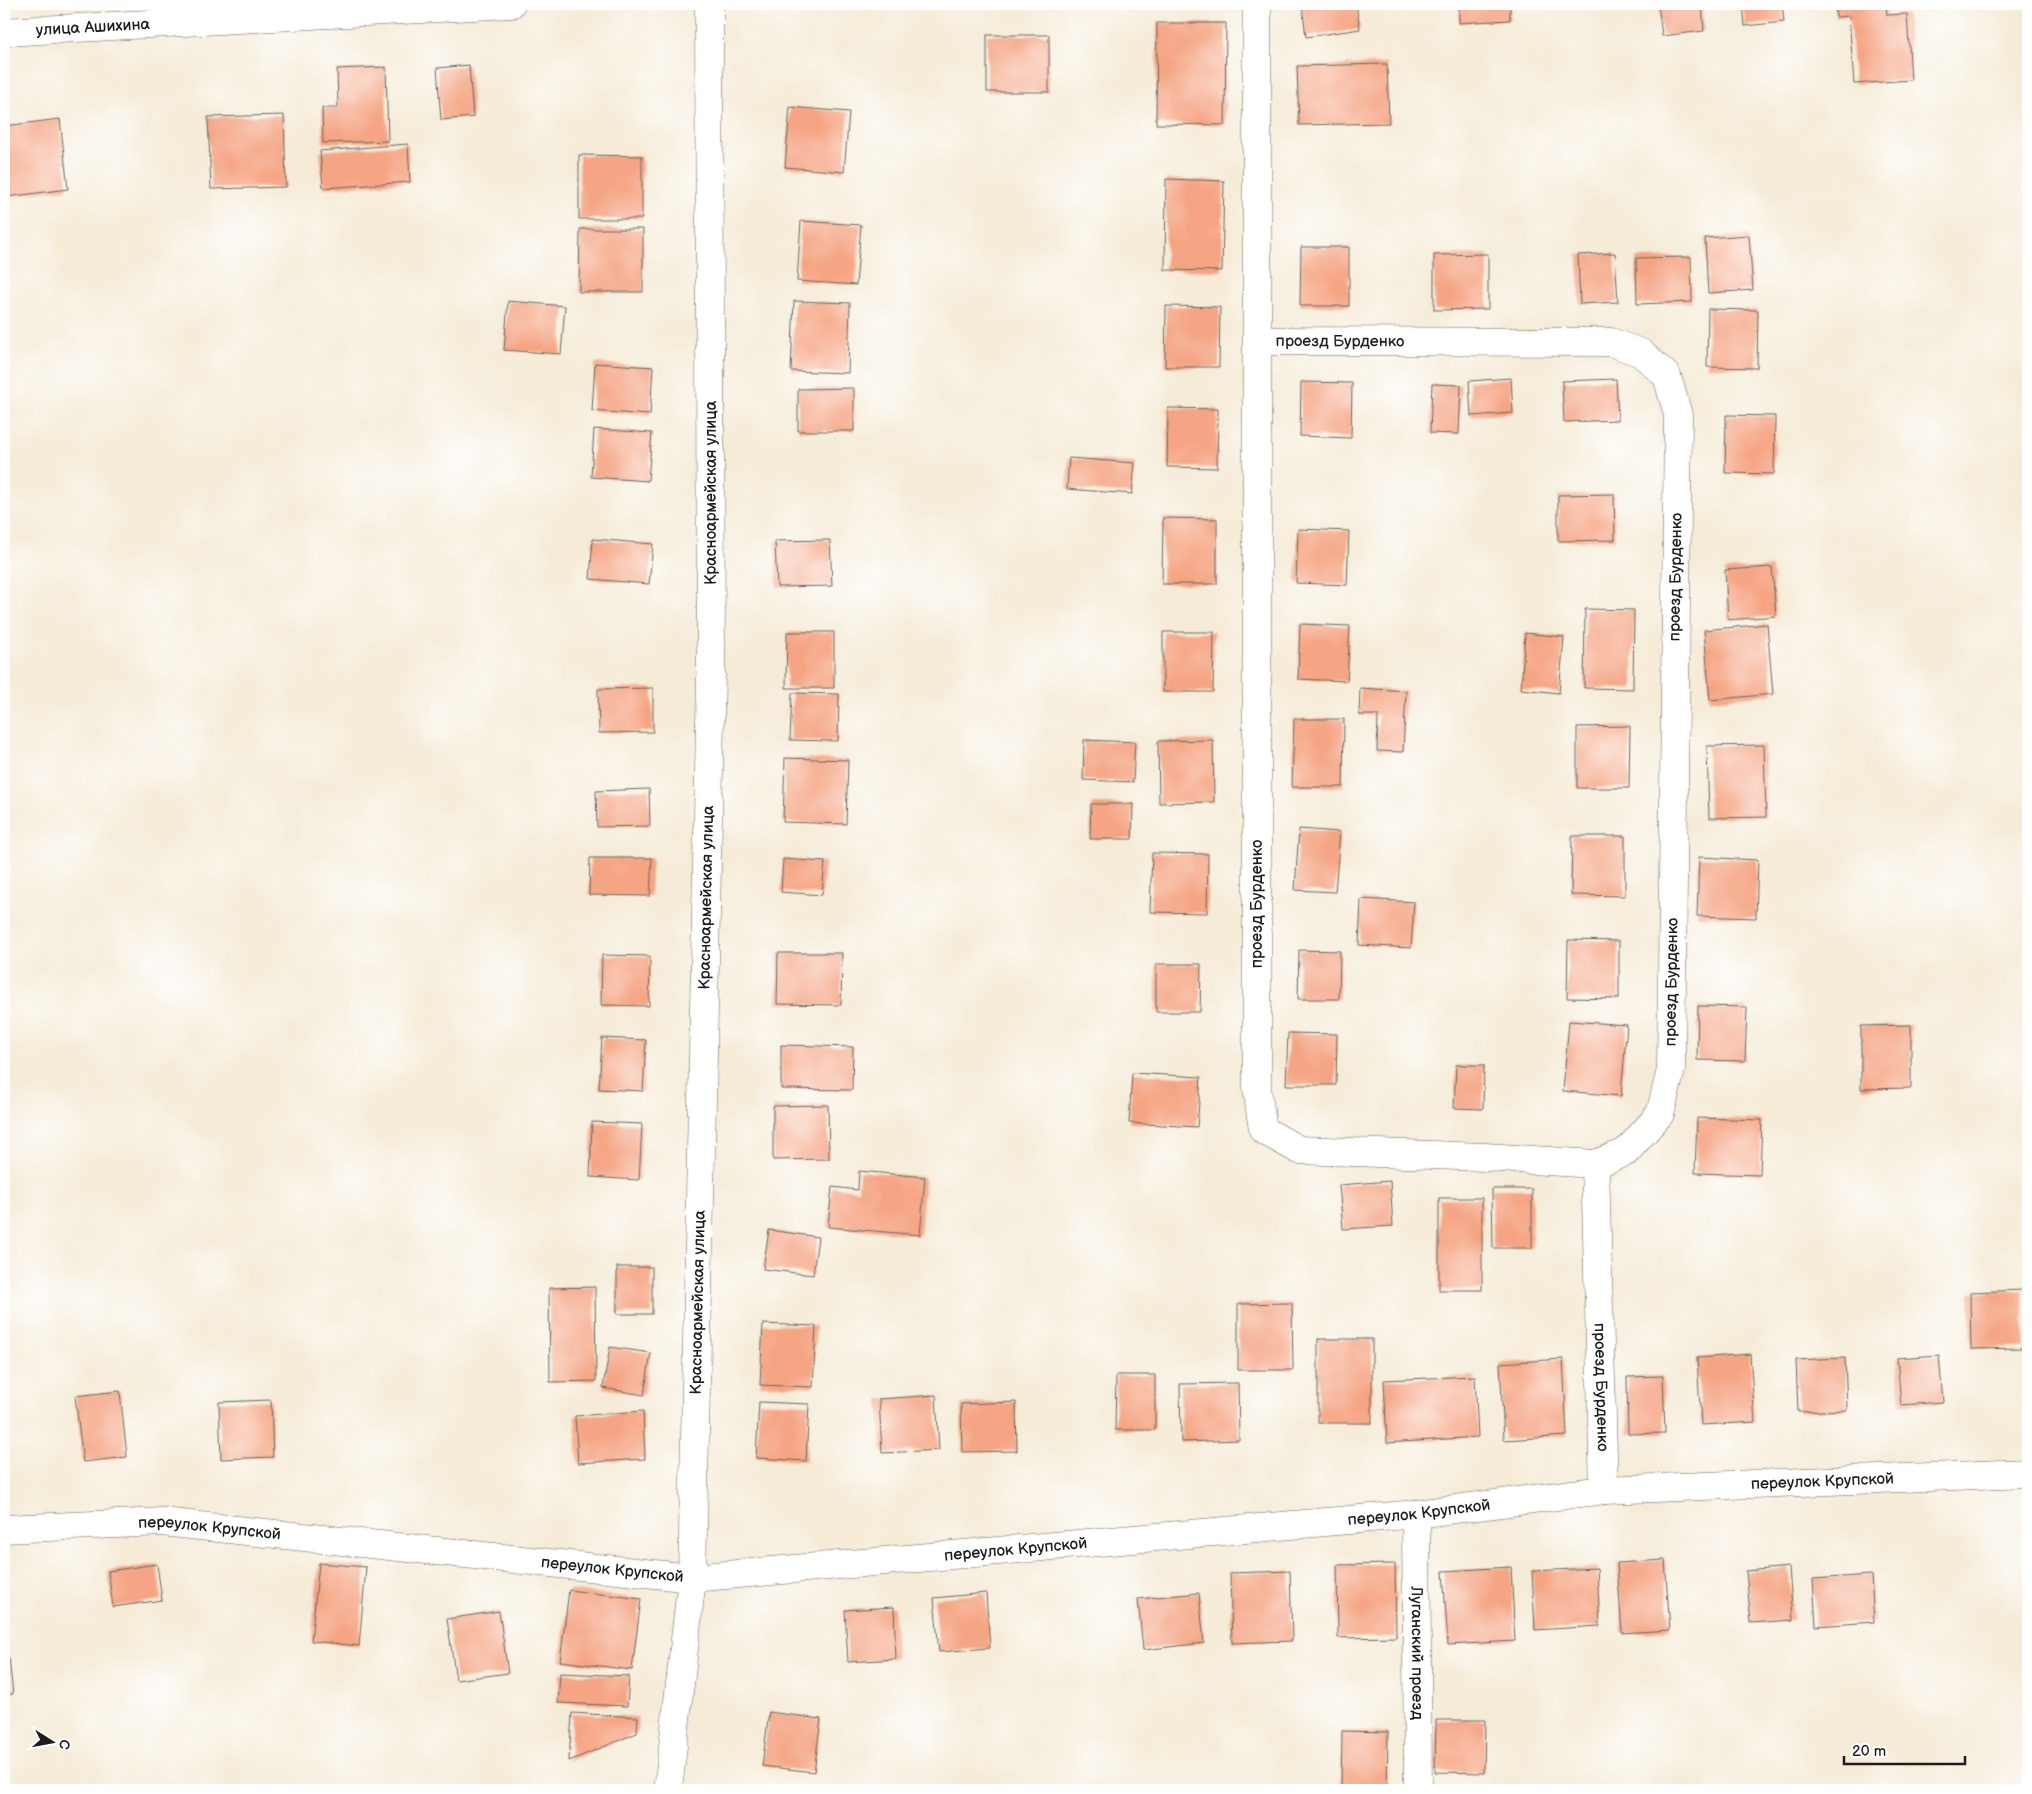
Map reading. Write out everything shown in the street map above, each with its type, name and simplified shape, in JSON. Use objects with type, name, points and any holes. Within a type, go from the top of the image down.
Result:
[{"type":"street","name":"улица Ашихина","points":[[4,32],[511,4]]},
{"type":"street","name":"Красноармейская улица","points":[[668,1790],[692,1578],[711,675],[709,4]]},
{"type":"street","name":"проезд Бурденко","points":[[1257,4],[1257,1088],[1263,1130],[1299,1150],[1485,1157],[1595,1164],[1626,1152],[1660,1114],[1671,1070],[1678,415],[1667,376],[1641,353],[1611,342],[1258,341]]},
{"type":"street","name":"проезд Бурденко","points":[[1595,1164],[1604,1490]]},
{"type":"street","name":"переулок Крупской","points":[[4,1529],[162,1522],[692,1578],[1416,1514],[1604,1490],[2028,1473]]},
{"type":"street","name":"Луганский проезд","points":[[1416,1514],[1418,1790]]},
{"type":"building","points":[[1302,4],[1356,4],[1360,29],[1306,37]]},
{"type":"building","points":[[1459,4],[1510,4],[1510,20],[1459,23]]},
{"type":"building","points":[[1658,4],[1702,4],[1704,31],[1662,36]]},
{"type":"building","points":[[1743,4],[1782,4],[1784,22],[1745,26]]},
{"type":"building","points":[[1835,4],[1886,4],[1887,15],[1907,14],[1911,80],[1854,84],[1849,16],[1836,17]]},
{"type":"building","points":[[1157,23],[1226,23],[1225,125],[1156,124]]},
{"type":"building","points":[[987,35],[1049,35],[1049,92],[987,92]]},
{"type":"building","points":[[1387,64],[1389,123],[1299,125],[1297,66]]},
{"type":"building","points":[[469,65],[473,117],[441,120],[437,68]]},
{"type":"building","points":[[386,67],[388,141],[323,143],[322,108],[338,108],[337,69]]},
{"type":"building","points":[[790,107],[849,112],[844,172],[785,167]]},
{"type":"building","points":[[284,115],[286,187],[211,189],[208,117]]},
{"type":"building","points":[[60,119],[68,189],[6,197],[4,181],[4,126]]},
{"type":"building","points":[[408,144],[410,182],[323,188],[320,151]]},
{"type":"building","points":[[579,155],[642,156],[642,219],[579,219]]},
{"type":"building","points":[[1166,179],[1224,181],[1222,271],[1165,270]]},
{"type":"building","points":[[801,221],[861,225],[856,285],[797,281]]},
{"type":"building","points":[[580,229],[643,229],[643,292],[579,292]]},
{"type":"building","points":[[1749,235],[1753,290],[1708,293],[1705,238]]},
{"type":"building","points":[[1301,247],[1349,247],[1349,306],[1300,306]]},
{"type":"building","points":[[1615,253],[1618,302],[1580,304],[1578,255]]},
{"type":"building","points":[[1488,254],[1488,309],[1434,310],[1434,255]]},
{"type":"building","points":[[1691,257],[1692,302],[1637,304],[1636,258]]},
{"type":"building","points":[[508,301],[565,306],[561,354],[504,350]]},
{"type":"building","points":[[794,301],[850,303],[848,373],[791,371]]},
{"type":"building","points":[[1166,306],[1220,307],[1219,367],[1165,367]]},
{"type":"building","points":[[1708,309],[1758,310],[1757,368],[1707,367]]},
{"type":"building","points":[[595,363],[653,367],[650,415],[592,411]]},
{"type":"building","points":[[1511,378],[1513,413],[1471,416],[1469,381]]},
{"type":"building","points":[[1616,379],[1618,420],[1564,422],[1562,381]]},
{"type":"building","points":[[1301,382],[1352,383],[1351,438],[1300,436]]},
{"type":"building","points":[[1432,384],[1461,385],[1459,434],[1430,433]]},
{"type":"building","points":[[854,388],[854,431],[798,431],[798,389]]},
{"type":"building","points":[[1168,408],[1218,409],[1217,468],[1167,467]]},
{"type":"building","points":[[1726,415],[1775,416],[1774,474],[1725,473]]},
{"type":"building","points":[[594,429],[652,433],[648,481],[591,477]]},
{"type":"building","points":[[1069,458],[1135,463],[1132,494],[1067,489]]},
{"type":"building","points":[[1614,494],[1615,540],[1558,541],[1558,495]]},
{"type":"building","points":[[1163,518],[1217,519],[1217,584],[1162,584]]},
{"type":"building","points":[[1298,529],[1349,531],[1347,585],[1296,583]]},
{"type":"building","points":[[593,539],[653,544],[649,584],[590,579]]},
{"type":"building","points":[[830,540],[832,586],[777,587],[775,541]]},
{"type":"building","points":[[1772,567],[1776,616],[1728,620],[1725,570]]},
{"type":"building","points":[[1585,609],[1634,610],[1633,689],[1584,688]]},
{"type":"building","points":[[1300,624],[1350,626],[1347,681],[1298,679]]},
{"type":"building","points":[[1767,624],[1773,694],[1710,700],[1704,630]]},
{"type":"building","points":[[787,632],[834,632],[834,688],[786,688]]},
{"type":"building","points":[[1163,632],[1214,632],[1213,692],[1163,692]]},
{"type":"building","points":[[1525,633],[1564,637],[1559,693],[1521,689]]},
{"type":"building","points":[[653,688],[653,732],[599,733],[598,689]]},
{"type":"building","points":[[1360,688],[1406,691],[1403,752],[1377,751],[1378,715],[1359,715]]},
{"type":"building","points":[[792,693],[839,694],[838,741],[790,740]]},
{"type":"building","points":[[1294,719],[1344,719],[1343,787],[1292,787]]},
{"type":"building","points":[[1630,726],[1629,788],[1577,788],[1577,727]]},
{"type":"building","points":[[1084,740],[1135,742],[1133,782],[1083,780]]},
{"type":"building","points":[[1213,740],[1214,802],[1159,803],[1158,741]]},
{"type":"building","points":[[1764,745],[1766,817],[1709,818],[1707,746]]},
{"type":"building","points":[[785,758],[848,760],[846,824],[783,822]]},
{"type":"building","points":[[649,789],[650,826],[597,827],[596,791]]},
{"type":"building","points":[[1091,804],[1133,804],[1132,839],[1090,839]]},
{"type":"building","points":[[1299,829],[1340,832],[1335,892],[1295,890]]},
{"type":"building","points":[[1572,836],[1625,836],[1625,896],[1571,895]]},
{"type":"building","points":[[1152,853],[1208,854],[1207,913],[1150,912]]},
{"type":"building","points":[[1699,857],[1758,860],[1756,918],[1697,916]]},
{"type":"building","points":[[590,858],[652,858],[650,896],[589,895]]},
{"type":"building","points":[[783,859],[825,862],[822,895],[781,892]]},
{"type":"building","points":[[1361,899],[1414,902],[1411,948],[1359,945]]},
{"type":"building","points":[[1568,940],[1619,941],[1619,999],[1567,998]]},
{"type":"building","points":[[1299,950],[1340,951],[1339,999],[1298,999]]},
{"type":"building","points":[[778,953],[842,953],[841,1005],[777,1004]]},
{"type":"building","points":[[602,955],[650,956],[649,1006],[601,1005]]},
{"type":"building","points":[[1156,964],[1201,964],[1200,1012],[1156,1012]]},
{"type":"building","points":[[1698,1006],[1747,1007],[1745,1061],[1697,1060]]},
{"type":"building","points":[[1569,1021],[1627,1025],[1621,1096],[1563,1091]]},
{"type":"building","points":[[1911,1025],[1911,1088],[1861,1089],[1861,1026]]},
{"type":"building","points":[[1288,1033],[1337,1034],[1336,1085],[1286,1085]]},
{"type":"building","points":[[602,1038],[646,1040],[643,1091],[599,1089]]},
{"type":"building","points":[[781,1045],[853,1047],[852,1090],[781,1089]]},
{"type":"building","points":[[1456,1065],[1484,1065],[1483,1109],[1454,1108]]},
{"type":"building","points":[[1132,1073],[1201,1077],[1197,1127],[1129,1123]]},
{"type":"building","points":[[828,1105],[829,1159],[773,1160],[773,1106]]},
{"type":"building","points":[[1697,1118],[1762,1120],[1760,1175],[1695,1173]]},
{"type":"building","points":[[592,1122],[642,1124],[639,1180],[590,1177]]},
{"type":"building","points":[[859,1171],[925,1177],[920,1235],[828,1227],[832,1187],[858,1190]]},
{"type":"building","points":[[1390,1181],[1393,1226],[1343,1229],[1339,1185]]},
{"type":"building","points":[[1492,1189],[1532,1189],[1532,1248],[1493,1248]]},
{"type":"building","points":[[1439,1198],[1482,1198],[1482,1290],[1439,1290]]},
{"type":"building","points":[[769,1230],[818,1237],[813,1275],[763,1269]]},
{"type":"building","points":[[617,1267],[652,1267],[652,1314],[617,1314]]},
{"type":"building","points":[[595,1287],[596,1381],[550,1382],[549,1288]]},
{"type":"building","points":[[2023,1290],[2025,1348],[1971,1349],[1970,1292]]},
{"type":"building","points":[[1292,1303],[1293,1370],[1238,1370],[1238,1304]]},
{"type":"building","points":[[763,1324],[816,1326],[813,1387],[760,1385]]},
{"type":"building","points":[[1318,1339],[1372,1339],[1372,1423],[1318,1423]]},
{"type":"building","points":[[610,1347],[651,1353],[644,1395],[603,1388]]},
{"type":"building","points":[[1750,1354],[1755,1422],[1701,1425],[1697,1358]]},
{"type":"building","points":[[1939,1355],[1943,1402],[1901,1405],[1897,1358]]},
{"type":"building","points":[[1845,1358],[1847,1410],[1798,1412],[1796,1360]]},
{"type":"building","points":[[1563,1359],[1567,1436],[1504,1440],[1500,1363]]},
{"type":"building","points":[[1116,1375],[1155,1375],[1155,1430],[1115,1430]]},
{"type":"building","points":[[1475,1376],[1478,1437],[1387,1443],[1384,1380]]},
{"type":"building","points":[[1663,1376],[1665,1433],[1628,1434],[1627,1377]]},
{"type":"building","points":[[1238,1383],[1239,1440],[1181,1442],[1180,1384]]},
{"type":"building","points":[[120,1391],[127,1457],[83,1462],[75,1396]]},
{"type":"building","points":[[936,1395],[939,1450],[882,1453],[879,1399]]},
{"type":"building","points":[[271,1400],[273,1457],[221,1459],[219,1402]]},
{"type":"building","points":[[759,1402],[809,1404],[806,1461],[756,1458]]},
{"type":"building","points":[[1016,1402],[1017,1451],[962,1452],[961,1404]]},
{"type":"building","points":[[643,1411],[645,1459],[578,1463],[575,1416]]},
{"type":"building","points":[[1665,1560],[1670,1630],[1622,1633],[1617,1563]]},
{"type":"building","points":[[319,1563],[366,1567],[359,1646],[311,1641]]},
{"type":"building","points":[[157,1564],[162,1600],[113,1607],[108,1571]]},
{"type":"building","points":[[1395,1564],[1396,1637],[1338,1638],[1337,1565]]},
{"type":"building","points":[[1511,1567],[1515,1641],[1448,1645],[1443,1571]]},
{"type":"building","points":[[1789,1567],[1793,1620],[1751,1623],[1746,1571]]},
{"type":"building","points":[[1597,1568],[1600,1626],[1535,1630],[1532,1571]]},
{"type":"building","points":[[1290,1571],[1292,1641],[1232,1643],[1230,1573]]},
{"type":"building","points":[[1871,1575],[1874,1622],[1816,1626],[1813,1579]]},
{"type":"building","points":[[569,1590],[641,1599],[632,1670],[560,1661]]},
{"type":"building","points":[[986,1593],[990,1648],[939,1652],[934,1598]]},
{"type":"building","points":[[1199,1593],[1204,1643],[1143,1650],[1138,1599]]},
{"type":"building","points":[[894,1607],[896,1659],[848,1662],[845,1610]]},
{"type":"building","points":[[499,1611],[508,1673],[456,1680],[447,1619]]},
{"type":"building","points":[[9,1658],[13,1694],[4,1695],[4,1659]]},
{"type":"building","points":[[560,1673],[629,1676],[627,1706],[558,1703]]},
{"type":"building","points":[[769,1712],[821,1719],[814,1772],[762,1766]]},
{"type":"building","points":[[572,1713],[638,1717],[637,1733],[569,1761]]},
{"type":"building","points":[[1436,1720],[1485,1720],[1484,1773],[1435,1772]]},
{"type":"building","points":[[1342,1731],[1388,1732],[1387,1790],[1341,1790]]}]
